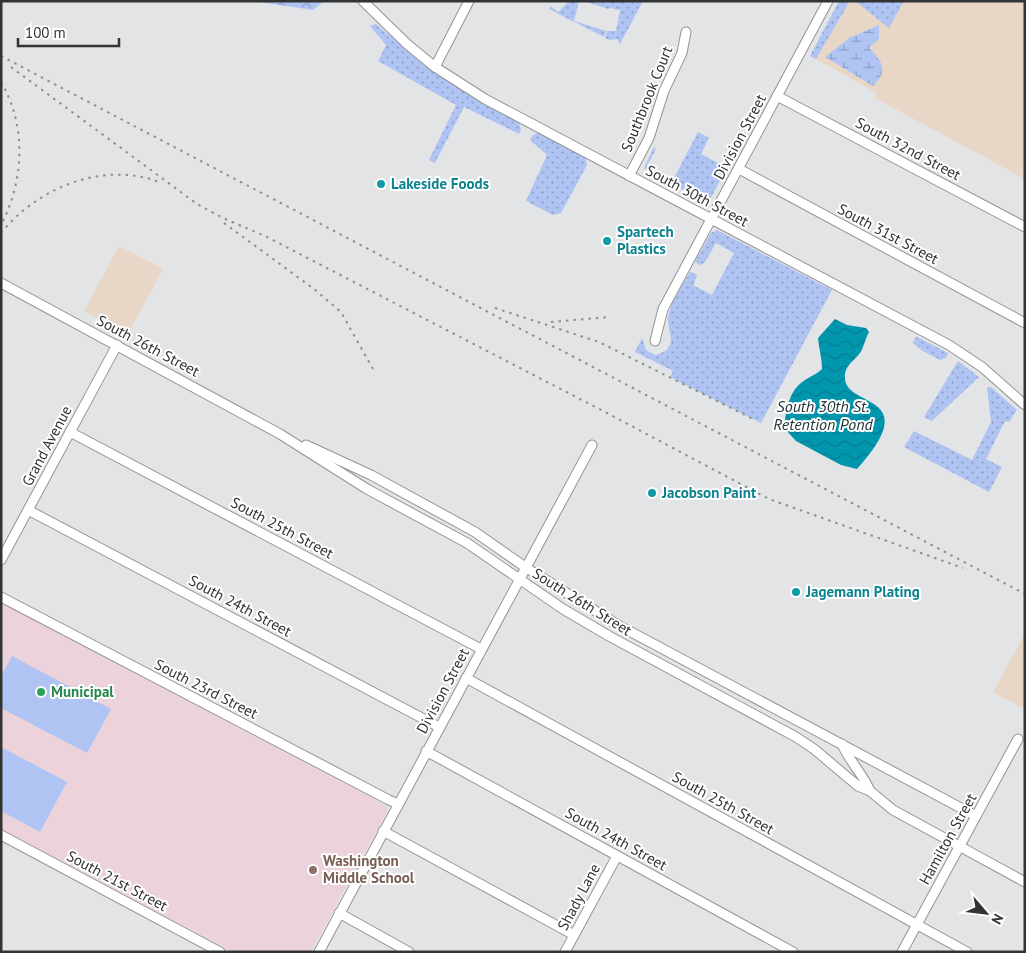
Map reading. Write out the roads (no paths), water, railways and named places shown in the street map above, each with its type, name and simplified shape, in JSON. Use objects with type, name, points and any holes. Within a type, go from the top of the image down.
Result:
[{"type":"street","name":"South 30th Street","points":[[363,1],[407,44],[435,66],[485,99],[949,345],[982,367],[1025,405]]},
{"type":"street","points":[[435,66],[469,1]]},
{"type":"street","name":"Division Street","points":[[656,341],[663,309],[828,1]]},
{"type":"street","name":"Southbrook Court","points":[[629,176],[649,138],[664,91],[682,53],[686,32]]},
{"type":"street","name":"South 32nd Street","points":[[778,96],[1025,227]]},
{"type":"street","name":"South 31st Street","points":[[739,170],[1025,323]]},
{"type":"street","name":"South 26th Street","points":[[1,282],[280,434],[360,485],[467,544],[609,636],[796,737],[814,749],[858,786],[870,791],[893,810],[1025,882]]},
{"type":"street","name":"Grand Avenue","points":[[1,560],[117,344]]},
{"type":"street","name":"South 25th Street","points":[[70,432],[481,649]]},
{"type":"street","name":"South 26th Street","points":[[280,434],[371,475],[474,532],[525,567],[618,625],[976,816]]},
{"type":"street","name":"Division Street","points":[[319,952],[592,444]]},
{"type":"street","name":"South 24th Street","points":[[28,510],[439,727]]},
{"type":"street","name":"South 23rd Street","points":[[1,597],[398,804]]},
{"type":"street","name":"South 25th Street","points":[[466,678],[966,952]]},
{"type":"street","name":"Hamilton Street","points":[[902,952],[1018,739]]},
{"type":"street","name":"South 26th Street","points":[[842,744],[846,754],[866,781],[870,791]]},
{"type":"street","name":"South 24th Street","points":[[426,751],[793,952]]},
{"type":"street","points":[[383,831],[574,935]]},
{"type":"street","name":"South 21st Street","points":[[1,835],[220,952]]},
{"type":"street","name":"Shady Lane","points":[[565,952],[617,856]]},
{"type":"street","points":[[339,913],[409,952]]},
{"type":"water","name":"South 30th St. Retention Pond","points":[[835,319],[847,325],[866,328],[869,332],[860,353],[846,370],[845,378],[848,387],[877,406],[884,415],[884,427],[876,444],[857,469],[841,465],[796,441],[784,428],[788,404],[793,392],[806,379],[822,369],[818,338]]},
{"type":"railway","points":[[1,56],[1025,594]]},
{"type":"railway","points":[[11,67],[197,204],[223,218],[267,237],[769,499],[963,568]]},
{"type":"railway","points":[[1,82],[15,117],[19,154],[14,190],[9,208],[1,225]]},
{"type":"railway","points":[[1,233],[16,217],[34,203],[53,191],[74,182],[118,175],[140,177],[162,183]]},
{"type":"railway","points":[[224,223],[314,289],[341,312],[373,369]]},
{"type":"railway","points":[[495,308],[599,342],[753,419]]},
{"type":"railway","points":[[551,322],[609,317]]},
{"type":"place","name":"Lakeside Foods","points":[[381,184]]},
{"type":"place","name":"Spartech Plastics","points":[[607,241]]},
{"type":"place","name":"Jacobson Paint","points":[[652,493]]},
{"type":"place","name":"Jagemann Plating","points":[[796,592]]},
{"type":"place","name":"Municipal","points":[[41,692]]},
{"type":"place","name":"Washington Middle School","points":[[313,870]]}]
